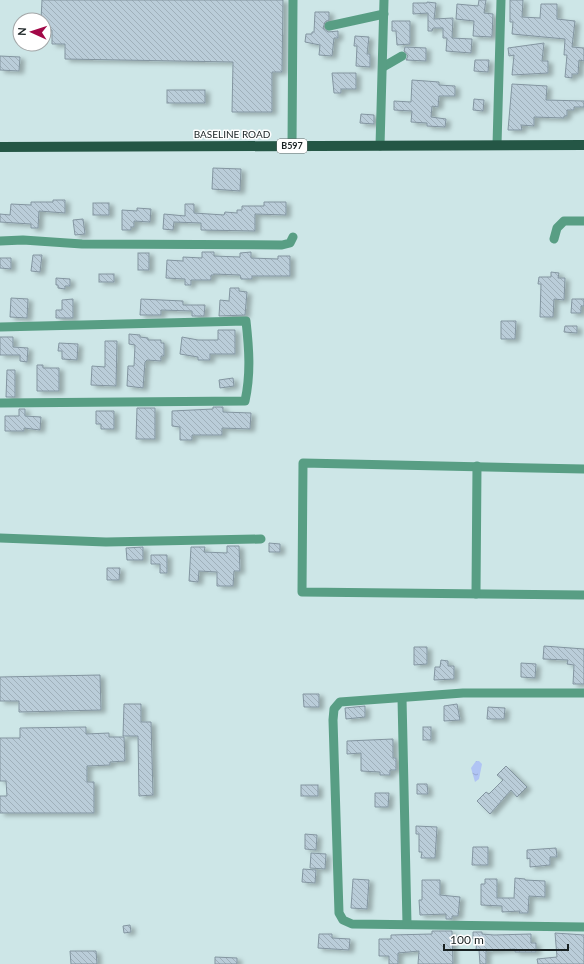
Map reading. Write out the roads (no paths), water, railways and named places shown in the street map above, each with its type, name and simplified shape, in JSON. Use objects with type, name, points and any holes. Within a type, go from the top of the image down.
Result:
[{"type":"main road","name":"BASELINE ROAD","points":[[0,147],[584,145]]},
{"type":"street","points":[[292,146],[293,0]]},
{"type":"street","points":[[380,146],[384,0]]},
{"type":"street","points":[[497,145],[501,0]]},
{"type":"street","points":[[329,26],[384,14]]},
{"type":"street","points":[[383,66],[402,56]]},
{"type":"street","points":[[554,239],[557,228],[564,221],[584,221]]},
{"type":"street","points":[[0,240],[82,244],[282,245],[290,243],[293,237]]},
{"type":"street","points":[[0,327],[246,321],[249,374],[245,401],[0,403]]},
{"type":"street","points":[[584,469],[303,463],[302,478],[302,592],[584,595]]},
{"type":"street","points":[[476,594],[477,466]]},
{"type":"street","points":[[0,538],[106,542],[261,539]]},
{"type":"street","points":[[584,693],[463,693],[340,702],[334,709],[333,720],[339,913],[343,920],[352,924],[584,927]]},
{"type":"street","points":[[402,698],[408,924]]},
{"type":"water","points":[[476,761],[479,761],[482,764],[479,779],[475,782],[471,768]]}]
